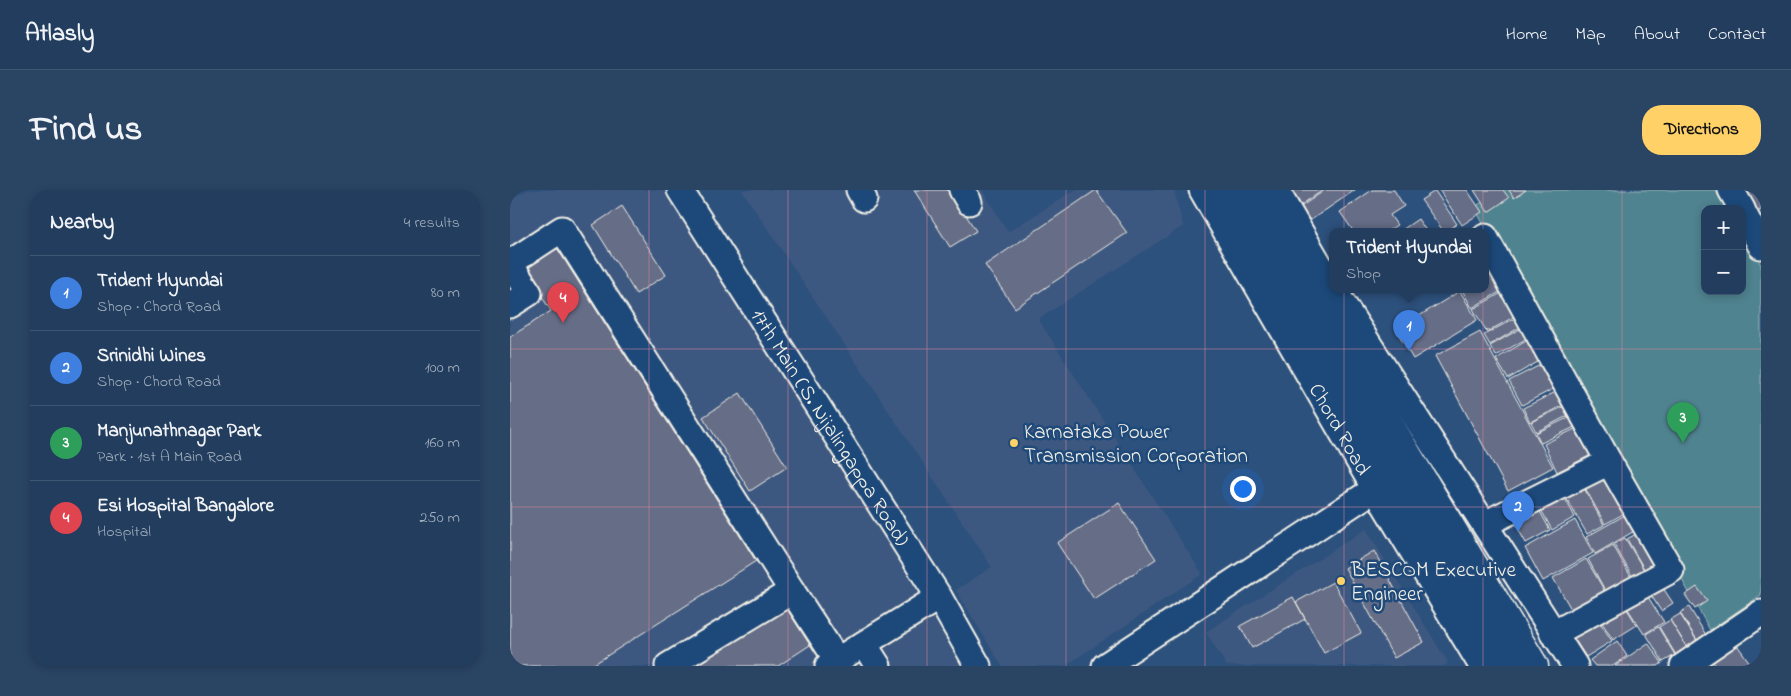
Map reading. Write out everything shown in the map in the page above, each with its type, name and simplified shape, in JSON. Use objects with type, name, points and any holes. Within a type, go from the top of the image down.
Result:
[{"type":"main road","points":[[1226,190],[1319,350],[1355,390],[1534,666]]},
{"type":"main road","points":[[1252,190],[1319,350]]},
{"type":"main road","points":[[1355,390],[1504,666]]},
{"type":"street","name":"17th Main (S. Nijalingappa Road)","points":[[680,190],[939,597],[978,666]]},
{"type":"street","name":"Chord Road","points":[[1202,190],[1319,350],[1374,489],[1482,666]]},
{"type":"street","points":[[1276,190],[1329,282]]},
{"type":"street","points":[[1731,190],[1752,224]]},
{"type":"street","points":[[510,305],[529,293],[510,263],[562,229],[792,591],[833,663],[939,597]]},
{"type":"street","points":[[1489,245],[1671,570],[1554,634]]},
{"type":"street","points":[[1336,293],[1575,666]]},
{"type":"street","points":[[1485,524],[1609,462]]},
{"type":"street","points":[[1105,666],[1374,489]]},
{"type":"street","points":[[668,666],[792,591]]},
{"type":"street","points":[[1684,666],[1761,613]]},
{"type":"street","points":[[864,644],[878,666]]},
{"type":"shaded area","points":[[527,190],[669,190],[919,594],[961,666],[510,666],[510,200]]},
{"type":"shaded area","name":"Karnataka Power Transmission Corporation","points":[[742,190],[982,190],[1008,232],[1075,190],[1174,190],[1183,226],[1038,319],[1202,574],[1065,666],[1002,666],[956,590],[992,567]]},
{"type":"shaded area","name":"BESCOM Executive Engineer","points":[[1366,529],[1448,663],[1444,666],[1227,666],[1206,632]]},
{"type":"green space","points":[[1504,190],[1724,190],[1731,205],[1701,205],[1701,295],[1746,295],[1746,235],[1761,265],[1761,595],[1710,630],[1489,234],[1489,228],[1486,228],[1474,207]]},
{"type":"building","points":[[914,190],[950,190],[976,231],[950,247]]},
{"type":"building","points":[[1096,190],[1127,233],[1015,308],[985,265]]},
{"type":"building","points":[[1293,190],[1323,190],[1301,205]]},
{"type":"building","points":[[1325,190],[1355,190],[1308,222],[1299,208]]},
{"type":"building","points":[[1372,190],[1394,190],[1404,206],[1390,215],[1397,225],[1392,228],[1351,228],[1340,212]]},
{"type":"building","points":[[1439,190],[1467,190],[1482,212],[1462,225]]},
{"type":"building","points":[[1474,190],[1503,190],[1509,198],[1488,212]]},
{"type":"building","points":[[1509,190],[1526,190],[1514,198]]},
{"type":"building","points":[[1742,190],[1761,190],[1761,210],[1753,215]]},
{"type":"building","points":[[1435,191],[1457,224],[1450,228],[1441,228],[1421,200]]},
{"type":"building","points":[[622,206],[666,275],[636,294],[593,225]]},
{"type":"building","points":[[1418,219],[1424,228],[1405,228]]},
{"type":"building","points":[[557,248],[756,561],[591,666],[510,666],[510,337],[551,311],[524,269]]},
{"type":"building","points":[[1489,267],[1503,290],[1472,308],[1464,293],[1489,293]]},
{"type":"building","points":[[1503,292],[1517,315],[1487,332],[1473,309]]},
{"type":"building","points":[[1457,293],[1461,293],[1477,320],[1413,359],[1396,330]]},
{"type":"building","points":[[1517,317],[1522,326],[1490,345],[1484,335]]},
{"type":"building","points":[[1525,326],[1531,336],[1496,356],[1490,346]]},
{"type":"building","points":[[1480,332],[1553,467],[1508,491],[1435,356]]},
{"type":"building","points":[[1531,338],[1543,359],[1508,379],[1496,359]]},
{"type":"building","points":[[1544,363],[1557,387],[1522,405],[1509,381]]},
{"type":"building","points":[[1562,389],[1569,402],[1530,422],[1523,408]]},
{"type":"building","points":[[740,393],[787,467],[750,491],[703,417]]},
{"type":"building","points":[[1569,404],[1573,413],[1536,432],[1531,422]]},
{"type":"building","points":[[1576,414],[1581,424],[1541,443],[1536,433]]},
{"type":"building","points":[[1581,426],[1595,453],[1557,472],[1544,444]]},
{"type":"building","points":[[1604,475],[1625,513],[1605,524],[1584,486]]},
{"type":"building","points":[[1583,486],[1604,525],[1587,534],[1565,496]]},
{"type":"building","points":[[1562,493],[1575,517],[1552,530],[1539,506]]},
{"type":"building","points":[[1119,503],[1156,559],[1094,599],[1057,543]]},
{"type":"building","points":[[1537,506],[1550,530],[1526,543],[1513,520]]},
{"type":"building","points":[[1627,514],[1636,530],[1595,554],[1586,537]]},
{"type":"building","points":[[1575,520],[1593,553],[1543,581],[1525,548]]},
{"type":"building","points":[[1638,533],[1658,568],[1647,574],[1627,539]]},
{"type":"building","points":[[1625,538],[1644,570],[1632,576],[1614,544]]},
{"type":"building","points":[[1613,545],[1632,579],[1607,594],[1588,559]]},
{"type":"building","points":[[1374,551],[1424,642],[1394,658],[1345,568]]},
{"type":"building","points":[[1586,559],[1607,595],[1574,614],[1553,578]]},
{"type":"building","points":[[1333,582],[1361,633],[1324,653],[1296,602]]},
{"type":"building","points":[[1661,585],[1673,603],[1661,611],[1649,592]]},
{"type":"building","points":[[1697,587],[1707,601],[1695,609],[1685,595]]},
{"type":"building","points":[[1646,594],[1664,622],[1644,634],[1626,606]]},
{"type":"building","points":[[1293,597],[1305,619],[1252,648],[1240,626]]},
{"type":"building","points":[[784,604],[810,645],[778,666],[686,666]]},
{"type":"building","points":[[1625,606],[1637,625],[1613,640],[1601,621]]},
{"type":"building","points":[[1689,607],[1706,635],[1697,640],[1680,613]]},
{"type":"building","points":[[1680,614],[1697,641],[1687,647],[1670,620]]},
{"type":"building","points":[[1670,620],[1687,648],[1676,655],[1659,627]]},
{"type":"building","points":[[1599,621],[1612,641],[1586,657],[1573,637]]},
{"type":"building","points":[[1658,627],[1675,655],[1663,662],[1646,634]]},
{"type":"building","points":[[1617,641],[1627,656],[1613,666],[1595,666],[1590,660]]},
{"type":"building","points":[[1648,643],[1662,663],[1658,666],[1615,666]]},
{"type":"building","points":[[1737,645],[1750,663],[1746,666],[1716,666],[1713,662]]},
{"type":"place","name":"Esi Hospital Bangalore","points":[[563,323]]},
{"type":"place","name":"Trident Hyundai","points":[[1409,351]]},
{"type":"place","name":"Karnataka Power Transmission Corporation","points":[[1014,443]]},
{"type":"place","name":"Manjunathnagar Park","points":[[1683,443]]},
{"type":"place","name":"Srinidhi Wines","points":[[1518,532]]},
{"type":"place","name":"BESCOM Executive Engineer","points":[[1341,581]]}]
